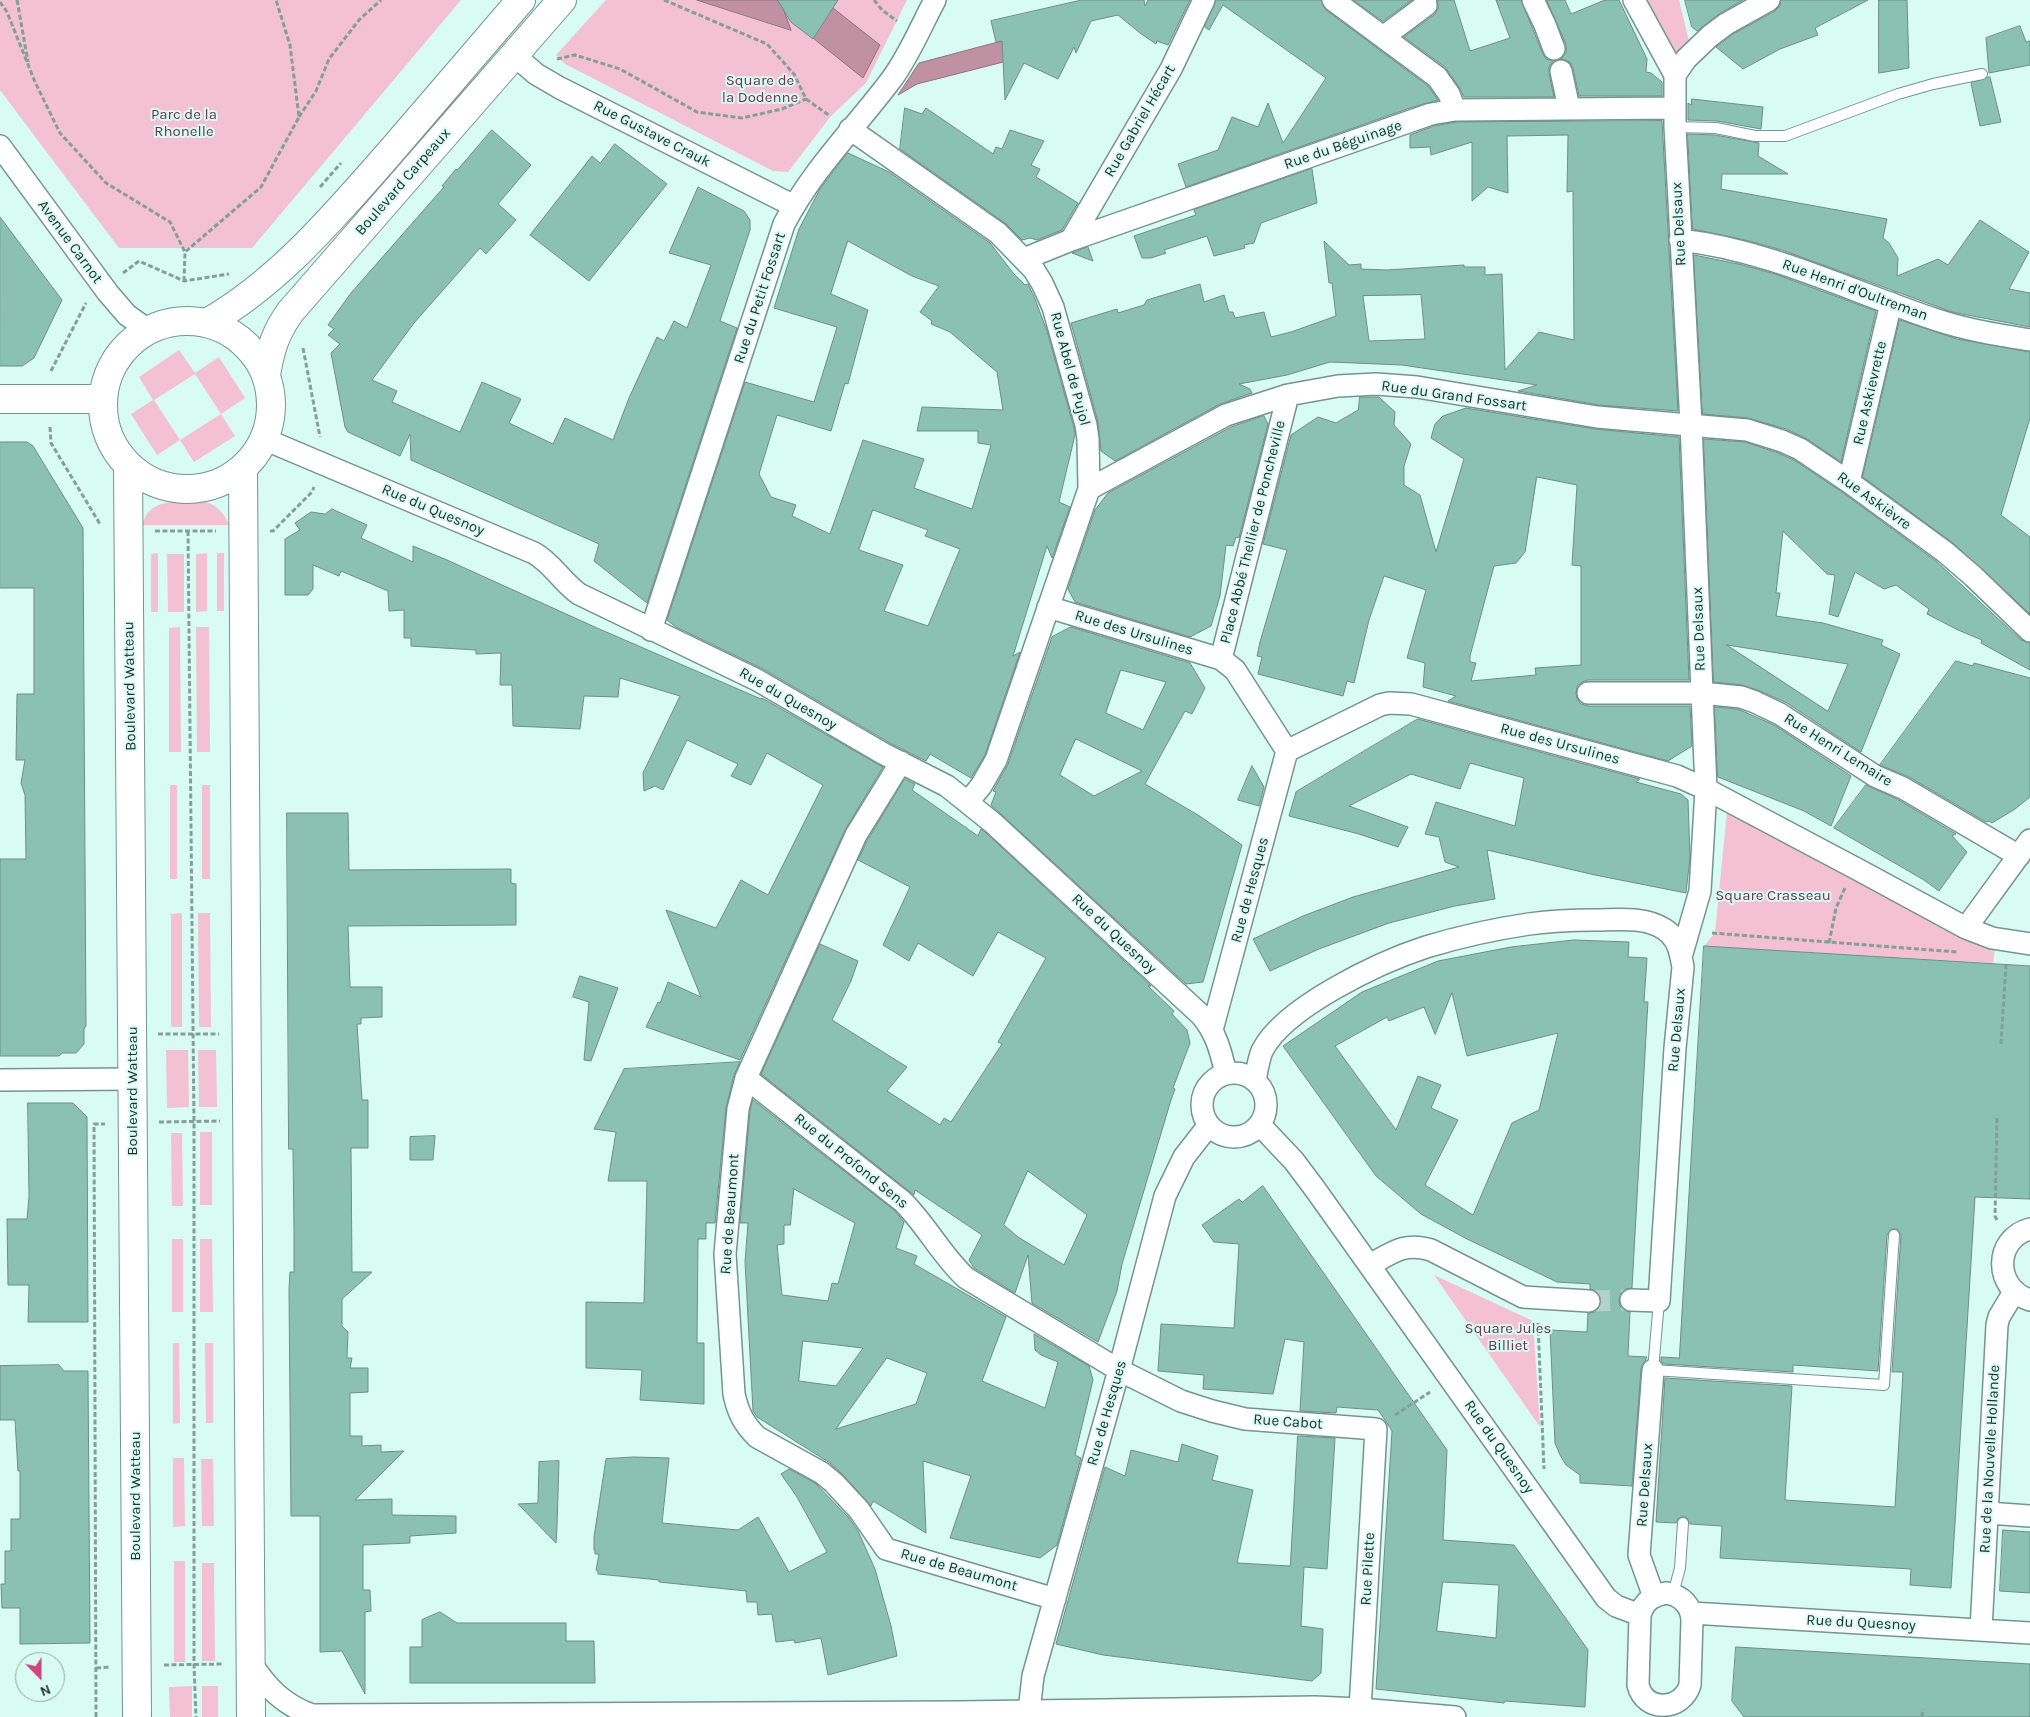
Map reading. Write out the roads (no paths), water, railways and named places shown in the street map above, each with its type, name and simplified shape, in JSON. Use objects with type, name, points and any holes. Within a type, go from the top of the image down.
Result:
[{"type":"main road","name":"Boulevard Carpeaux","points":[[207,323],[234,308],[254,293],[326,225],[521,0]]},
{"type":"main road","name":"Boulevard Carpeaux","points":[[266,375],[270,350],[275,336],[290,311],[562,0]]},
{"type":"main road","points":[[177,321],[207,323],[221,328],[240,340],[255,355],[266,375],[271,403],[269,425],[257,452],[243,468],[216,484],[185,489],[154,483],[128,465],[108,435],[104,421],[103,399],[107,378],[117,359],[131,343],[148,330],[177,321]]},
{"type":"main road","points":[[0,399],[103,399]]},
{"type":"main road","name":"Boulevard Watteau","points":[[128,465],[137,1717]]},
{"type":"main road","points":[[243,468],[251,1717]]},
{"type":"street","name":"Rue du Petit Fossart","points":[[651,630],[778,240],[794,206],[817,170],[892,78],[935,0]]},
{"type":"street","name":"Rue Gabriel Hécart","points":[[1071,240],[1171,69],[1204,0]]},
{"type":"street","points":[[1333,0],[1437,77],[1448,94],[1455,110]]},
{"type":"street","points":[[1383,37],[1426,5],[1425,0]]},
{"type":"street","points":[[1533,0],[1554,49]]},
{"type":"street","points":[[1634,0],[1675,75],[1686,59],[1710,36],[1726,24],[1769,0]]},
{"type":"street","name":"Rue Gustave Crauk","points":[[514,55],[536,74],[560,88],[794,206]]},
{"type":"street","points":[[1561,71],[1569,108]]},
{"type":"street","name":"Rue Delsaux","points":[[1659,1301],[1683,967],[1682,957],[1700,891],[1706,789],[1691,424],[1680,240],[1675,75]]},
{"type":"street","name":"Rue du Béguinage","points":[[1024,259],[1071,240],[1432,114],[1455,110],[1569,108],[1675,118]]},
{"type":"street","name":"Rue Abel de Pujol","points":[[850,129],[987,225],[1024,259],[1048,294],[1082,407],[1088,439],[1089,489],[996,760],[981,786],[968,802]]},
{"type":"street","name":"Avenue Carnot","points":[[0,146],[108,293],[127,315],[148,330]]},
{"type":"street","name":"Rue Henri d'Oultreman","points":[[1680,240],[1712,244],[1739,251],[1822,277],[1940,321],[1983,332],[2030,340]]},
{"type":"street","name":"Rue Askievrette","points":[[1848,482],[1891,303]]},
{"type":"street","name":"Rue du Grand Fossart","points":[[1089,489],[1226,415],[1288,395],[1347,385],[1398,386],[1435,390],[1590,416],[1691,424]]},
{"type":"street","name":"Place Abbé Thellier de Poncheville","points":[[1287,751],[1235,670],[1221,659],[1288,395]]},
{"type":"street","name":"Rue Askièvre","points":[[1691,424],[1747,430],[1800,449],[1952,558],[2030,631]]},
{"type":"street","name":"Rue du Quesnoy","points":[[264,438],[534,553],[543,558],[564,582],[579,594],[758,680],[901,762],[934,778],[968,802],[1195,1009],[1212,1030],[1217,1040],[1226,1074]]},
{"type":"street","name":"Rue des Ursulines","points":[[1048,607],[1221,659]]},
{"type":"street","name":"Rue Henri Lemaire","points":[[1588,693],[1701,693],[1741,697],[1768,708],[1875,776],[2024,848]]},
{"type":"street","name":"Rue des Ursulines","points":[[1287,751],[1380,705],[1389,703],[1411,704],[1662,771],[1706,789]]},
{"type":"street","name":"Rue de Hesques","points":[[1212,1030],[1287,751]]},
{"type":"street","name":"Rue de Beaumont","points":[[901,762],[859,828],[746,1078],[738,1109],[725,1254],[736,1407],[745,1425],[758,1438],[822,1473],[834,1483],[859,1510],[886,1549],[1055,1599]]},
{"type":"street","points":[[1706,789],[1966,928],[1992,938],[2030,944]]},
{"type":"street","points":[[1966,928],[2024,848]]},
{"type":"street","points":[[1255,1081],[1257,1067],[1263,1050],[1280,1028],[1295,1015],[1333,990],[1403,956],[1432,946],[1464,937],[1529,924],[1566,920],[1630,920],[1648,922],[1664,929],[1676,942],[1682,957]]},
{"type":"street","points":[[1226,1074],[1244,1074],[1255,1081],[1261,1087],[1266,1100],[1265,1112],[1260,1124],[1250,1133],[1237,1137],[1220,1134],[1209,1125],[1202,1108],[1204,1095],[1211,1083],[1226,1074]]},
{"type":"street","name":"Rue du Profond Sens","points":[[746,1078],[912,1210],[966,1278],[1119,1370]]},
{"type":"street","points":[[0,1080],[133,1079]]},
{"type":"street","name":"Rue du Quesnoy","points":[[1260,1124],[1302,1171],[1606,1598],[1616,1606],[1640,1615]]},
{"type":"street","name":"Rue de Hesques","points":[[1029,1711],[1033,1676],[1170,1183],[1184,1157],[1209,1125]]},
{"type":"street","points":[[2022,1296],[2005,1280],[2002,1272],[2002,1257],[2008,1243],[2020,1232],[2030,1229]]},
{"type":"street","points":[[1370,1265],[1397,1249],[1408,1246],[1419,1247],[1431,1250],[1523,1297],[1589,1301]]},
{"type":"street","name":"Rue de la Nouvelle Hollande","points":[[1981,1630],[1997,1325],[1999,1317],[2022,1296]]},
{"type":"street","points":[[1631,1300],[1659,1301]]},
{"type":"street","name":"Rue Cabot","points":[[1119,1370],[1181,1401],[1229,1416],[1254,1420],[1376,1428]]},
{"type":"street","name":"Rue Delsaux","points":[[1653,1370],[1640,1555],[1664,1596]]},
{"type":"street","name":"Rue Pilette","points":[[1360,1709],[1376,1428]]},
{"type":"street","points":[[1988,1513],[2030,1516]]},
{"type":"street","points":[[1664,1596],[1685,1602],[1691,1613],[1690,1685],[1686,1694],[1685,1709],[1672,1705],[1648,1710],[1638,1682],[1640,1615],[1644,1606],[1664,1596]]},
{"type":"street","name":"Rue du Quesnoy","points":[[1691,1613],[2030,1633]]},
{"type":"street","points":[[251,1663],[265,1684],[282,1700],[309,1716],[798,1715],[1029,1711],[1315,1712],[1360,1709],[1455,1717]]},
{"type":"lane","points":[[1675,118],[1755,136],[1785,136],[1898,94],[1933,84],[1982,74]]},
{"type":"lane","points":[[1659,1301],[1653,1370],[1884,1385],[1894,1235]]},
{"type":"lane","points":[[1664,1596],[1680,1568],[1683,1523]]},
{"type":"tunnel","points":[[1589,1301],[1631,1300]]},
{"type":"park label","name":"Square de la Dodenne","points":[[760,90]]},
{"type":"park label","name":"Parc de la Rhonelle","points":[[184,124]]},
{"type":"park label","name":"Square Crasseau","points":[[1773,896]]},
{"type":"park label","name":"Square Jules Billiet","points":[[1508,1338]]}]
